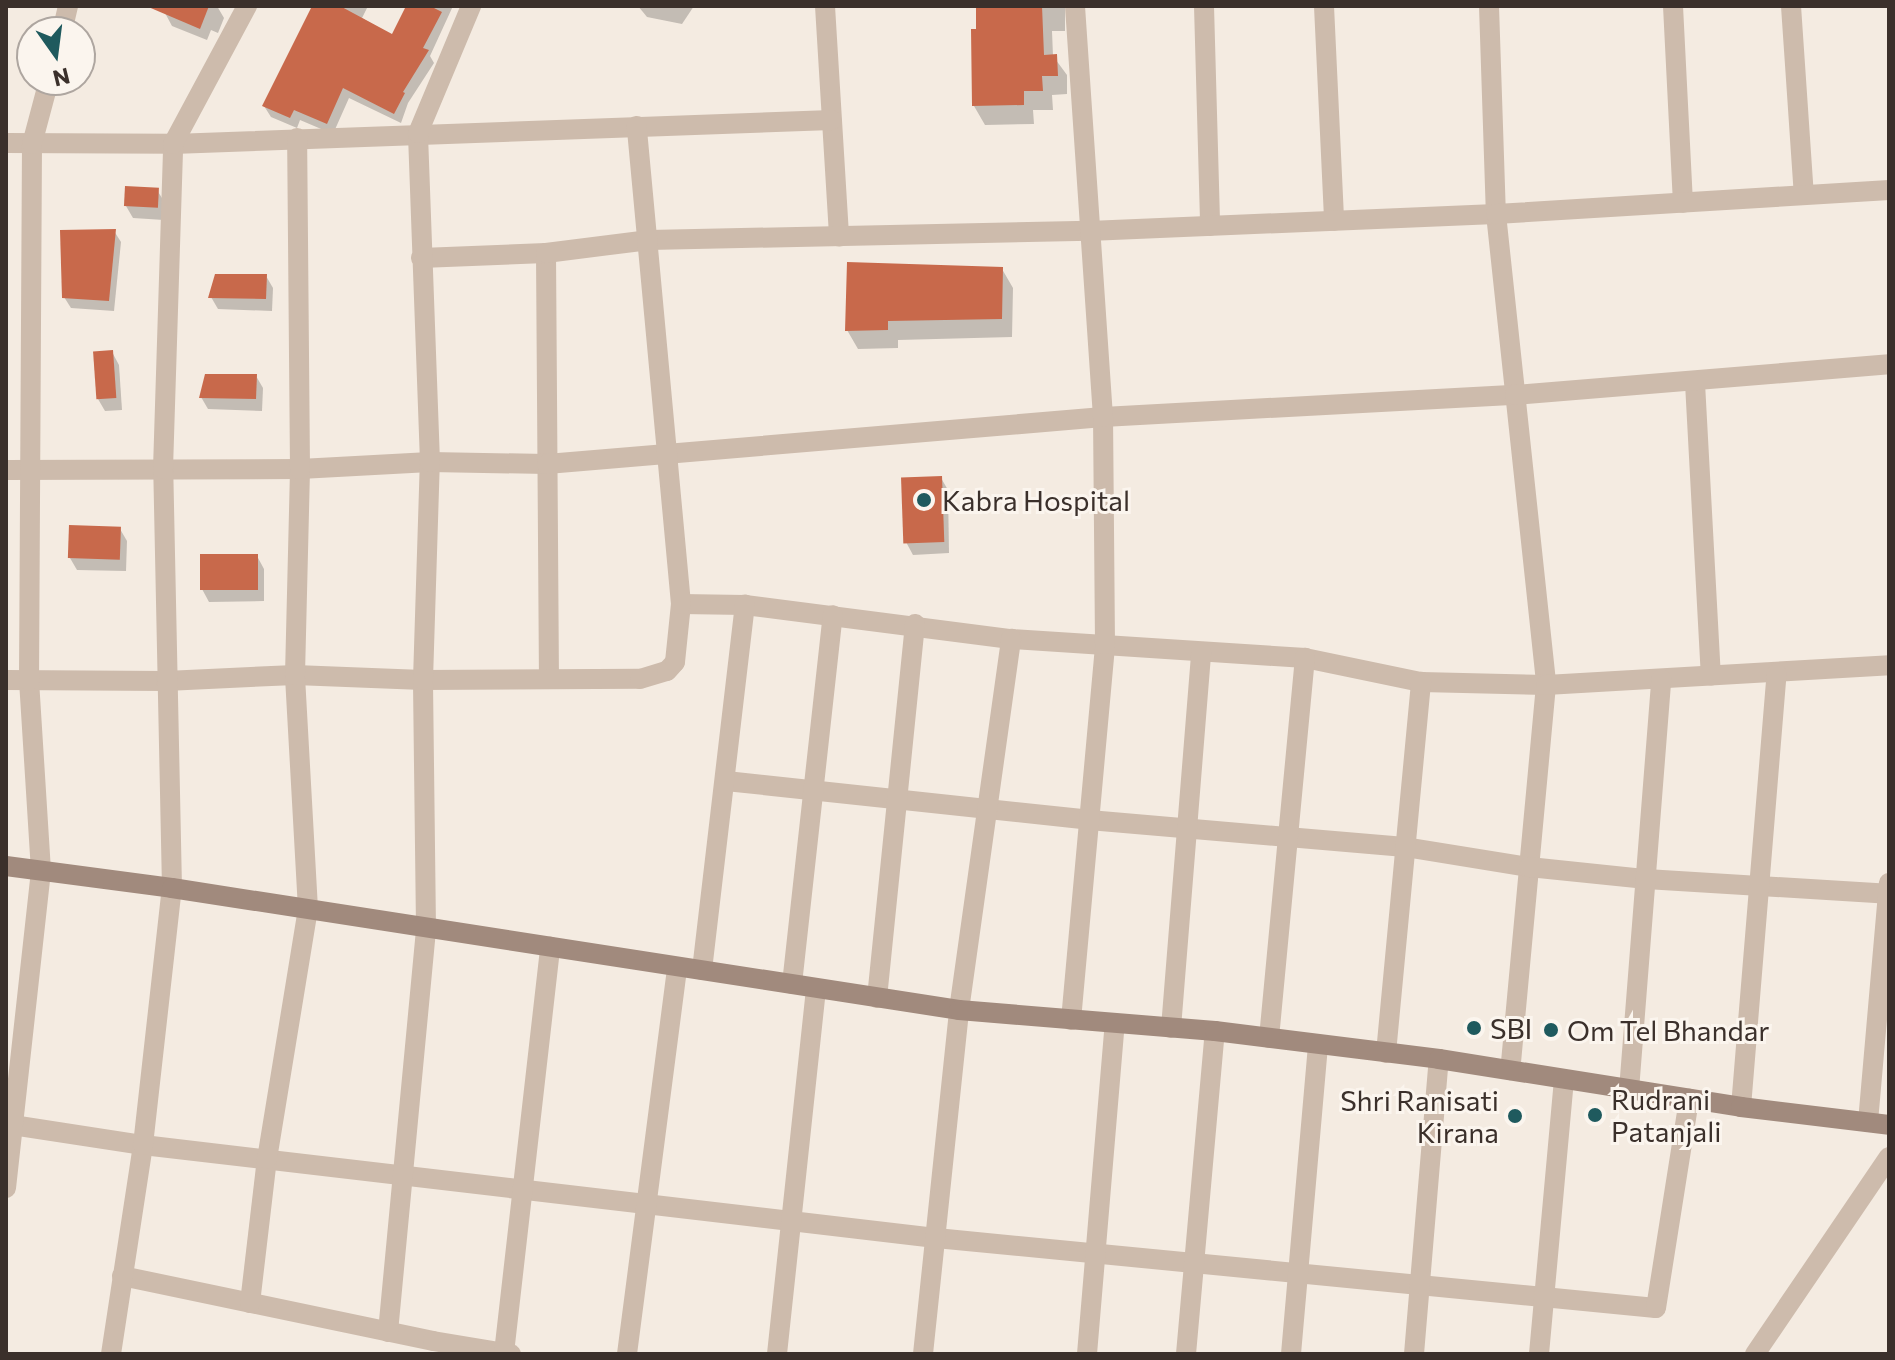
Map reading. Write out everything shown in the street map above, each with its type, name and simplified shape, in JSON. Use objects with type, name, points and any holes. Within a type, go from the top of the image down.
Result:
[{"type":"main road","points":[[6,866],[172,888],[959,1010],[1215,1031],[1439,1059],[1741,1107],[1879,1123]]},
{"type":"street","points":[[111,1354],[143,1145],[172,888],[163,469],[173,144],[247,6]]},
{"type":"street","points":[[388,1332],[426,928],[423,680],[430,462],[418,133],[471,6]]},
{"type":"street","points":[[825,6],[839,237]]},
{"type":"street","points":[[1071,1020],[1105,644],[1103,417],[1075,6]]},
{"type":"street","points":[[1204,6],[1210,226]]},
{"type":"street","points":[[1324,6],[1334,221]]},
{"type":"street","points":[[1489,6],[1496,214],[1546,685],[1510,1070]]},
{"type":"street","points":[[1673,6],[1683,203]]},
{"type":"street","points":[[1791,6],[1804,195]]},
{"type":"street","points":[[6,1188],[10,1125],[41,871],[29,681],[33,469],[32,144],[45,96]]},
{"type":"street","points":[[6,143],[173,144],[832,120]]},
{"type":"street","points":[[6,680],[166,681],[295,675],[423,680],[640,679],[667,671],[675,662],[681,604],[637,126]]},
{"type":"street","points":[[250,1303],[267,1159],[308,909],[295,675],[300,469],[297,138]]},
{"type":"street","points":[[421,258],[546,253],[649,240],[1089,231],[1496,214],[1889,190]]},
{"type":"street","points":[[546,253],[549,679]]},
{"type":"street","points":[[6,470],[300,469],[430,462],[547,464],[1103,417],[1695,383],[1889,364]]},
{"type":"street","points":[[1695,383],[1711,676]]},
{"type":"street","points":[[681,604],[745,605],[915,624],[1011,639],[1305,658],[1421,682],[1546,685],[1889,665]]},
{"type":"street","points":[[702,970],[745,605]]},
{"type":"street","points":[[792,984],[833,615]]},
{"type":"street","points":[[877,998],[915,624]]},
{"type":"street","points":[[923,1354],[959,1010],[1011,639]]},
{"type":"street","points":[[1171,1028],[1201,652]]},
{"type":"street","points":[[1269,1038],[1305,658]]},
{"type":"street","points":[[1741,1107],[1777,673]]},
{"type":"street","points":[[1629,1090],[1661,679]]},
{"type":"street","points":[[1386,1053],[1421,682]]},
{"type":"street","points":[[726,781],[814,788],[1089,820],[1405,847],[1529,867],[1759,888],[1888,904]]},
{"type":"street","points":[[1879,1123],[1889,882]]},
{"type":"street","points":[[504,1353],[550,947]]},
{"type":"street","points":[[627,1354],[677,967]]},
{"type":"street","points":[[777,1354],[816,988]]},
{"type":"street","points":[[1087,1354],[1115,1024]]},
{"type":"street","points":[[1186,1354],[1215,1031]]},
{"type":"street","points":[[1291,1354],[1318,1044]]},
{"type":"street","points":[[1414,1354],[1439,1059]]},
{"type":"street","points":[[1539,1354],[1564,1079]]},
{"type":"street","points":[[10,1125],[143,1145],[936,1238],[1656,1308],[1689,1099]]},
{"type":"street","points":[[1755,1354],[1889,1157]]},
{"type":"street","points":[[122,1276],[388,1332],[432,1348],[511,1354]]},
{"type":"building","points":[[146,6],[209,6],[200,29]]},
{"type":"building","points":[[312,6],[340,6],[392,34],[406,6],[430,6],[442,12],[423,48],[429,50],[403,92],[394,114],[343,88],[327,124],[294,110],[290,118],[262,106]]},
{"type":"building","points":[[976,6],[1042,6],[1044,55],[1057,54],[1058,76],[1042,76],[1043,91],[1024,91],[1024,105],[972,106],[971,29],[976,29]]},
{"type":"building","points":[[125,186],[159,188],[158,208],[124,206]]},
{"type":"building","points":[[116,229],[109,301],[62,298],[60,230]]},
{"type":"building","points":[[847,262],[1003,267],[1002,319],[888,321],[888,330],[845,331]]},
{"type":"building","points":[[215,274],[267,274],[266,299],[208,298]]},
{"type":"building","points":[[113,350],[116,398],[96,399],[93,351]]},
{"type":"building","points":[[205,374],[257,374],[256,399],[199,398]]},
{"type":"building","points":[[942,476],[944,542],[903,543],[901,477]]},
{"type":"building","points":[[69,525],[121,527],[120,560],[68,558]]},
{"type":"building","points":[[200,554],[258,554],[258,590],[200,590]]},
{"type":"place","name":"Kabra Hospital","points":[[924,500]]},
{"type":"place","name":"SBI","points":[[1474,1028]]},
{"type":"place","name":"Om Tel Bhandar","points":[[1551,1030]]},
{"type":"place","name":"Rudrani Patanjali","points":[[1595,1115]]},
{"type":"place","name":"Shri Ranisati Kirana","points":[[1515,1116]]}]
